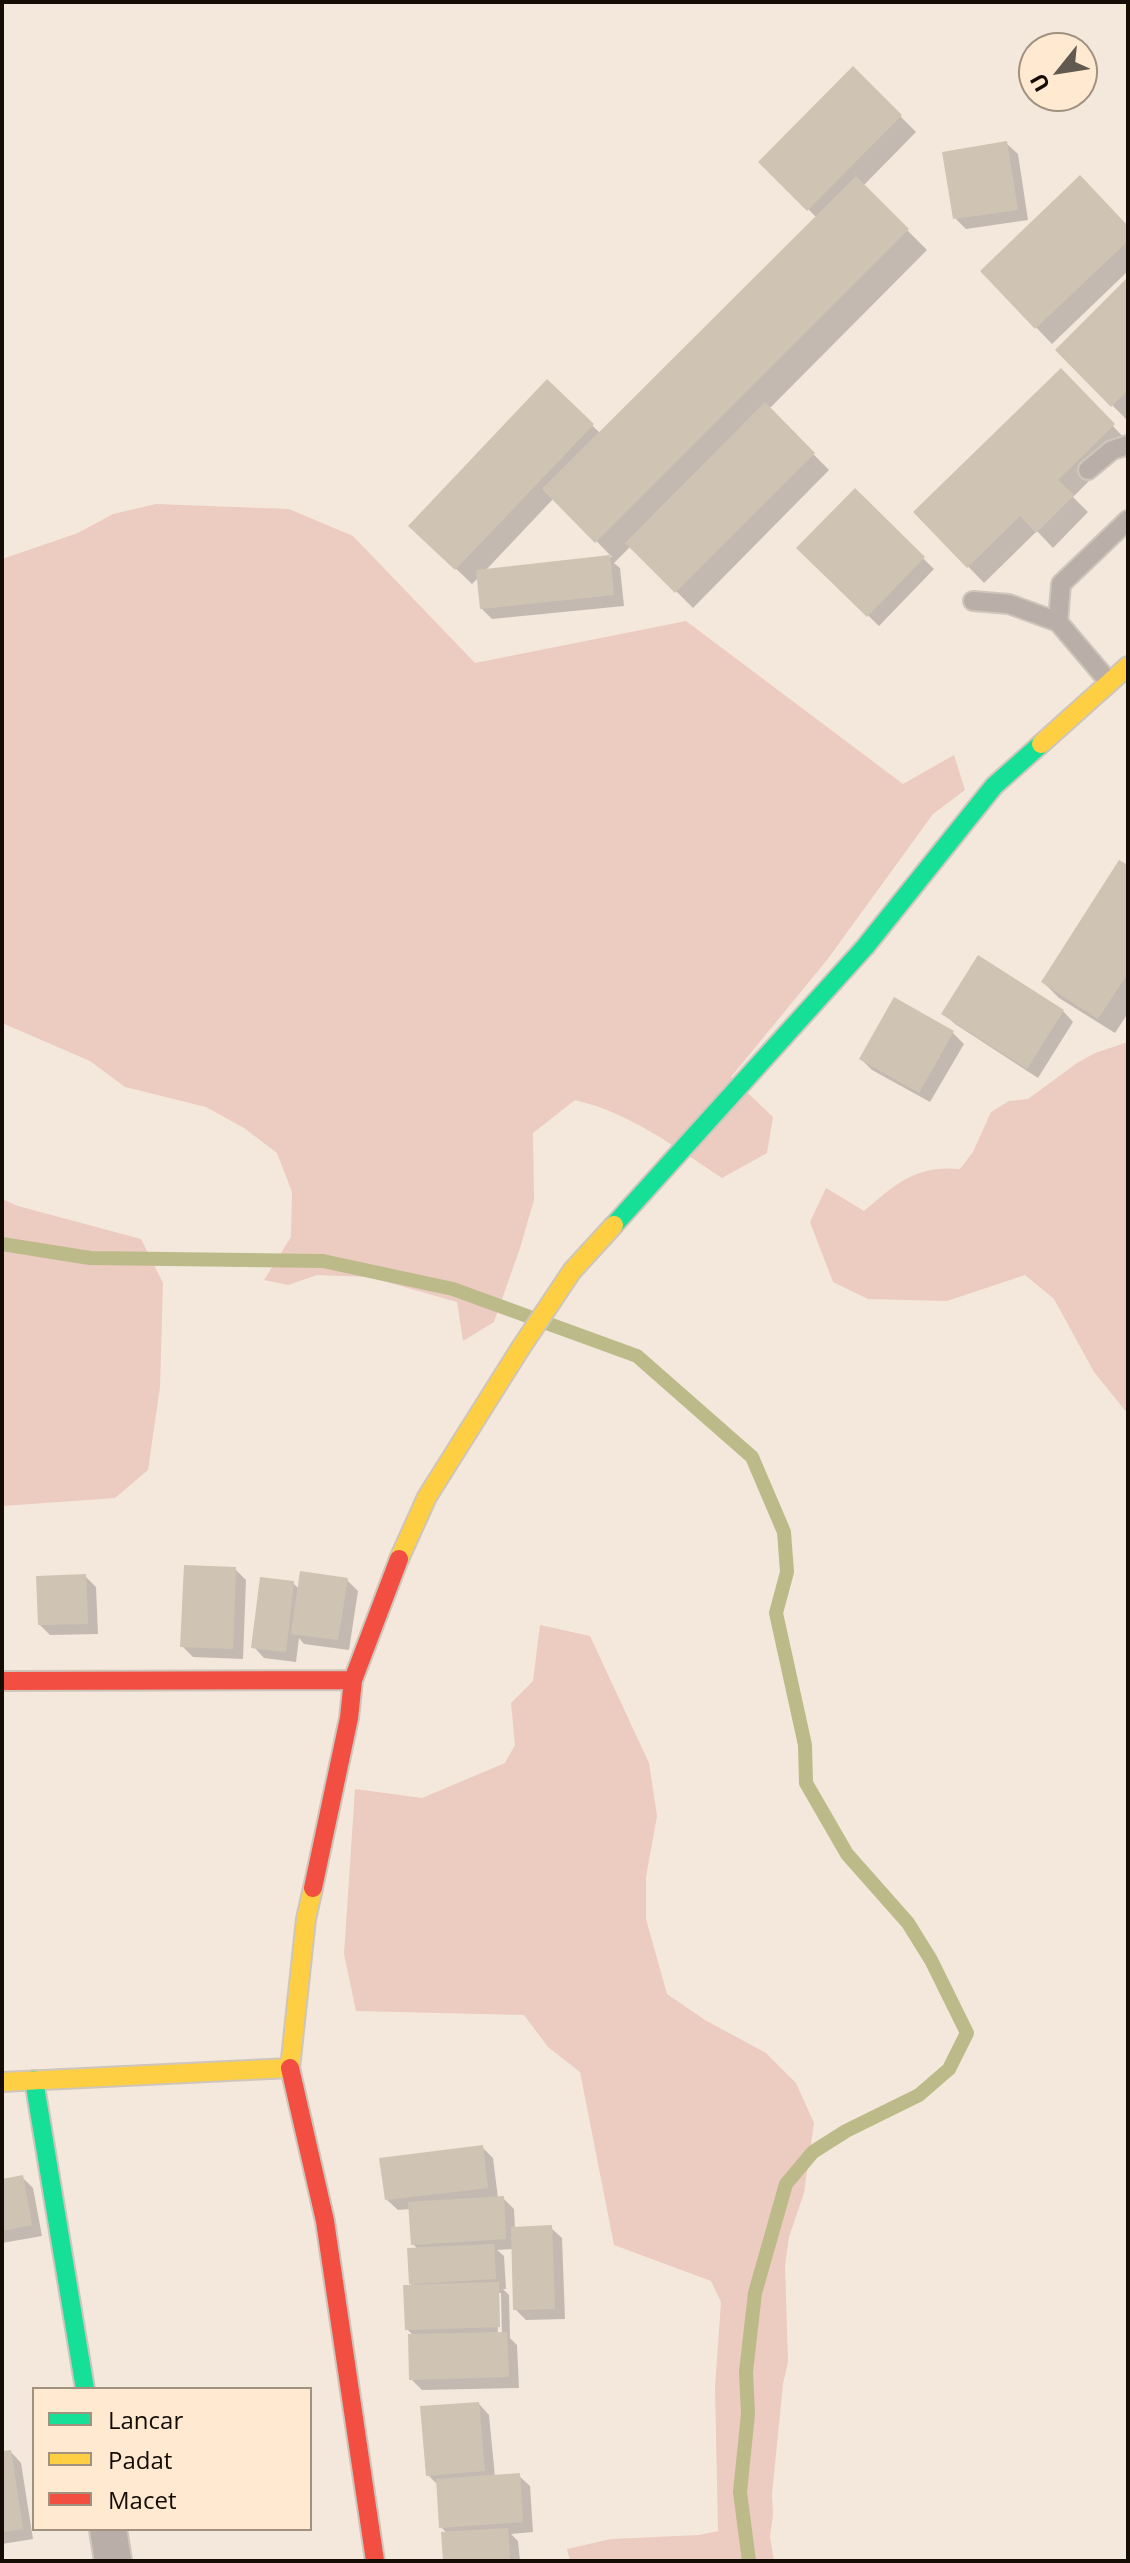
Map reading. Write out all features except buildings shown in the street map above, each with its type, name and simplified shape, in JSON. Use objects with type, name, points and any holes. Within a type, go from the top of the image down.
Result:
[{"type":"main road","points":[[375,2561],[325,2221],[290,2068],[306,1919],[349,1718],[353,1680],[397,1563],[427,1497],[572,1271],[865,947],[994,786],[1128,666]]},
{"type":"main road","points":[[2,1681],[353,1680]]},
{"type":"main road","points":[[2,2082],[290,2068]]},
{"type":"main road","points":[[34,2080],[85,2387]]},
{"type":"street","points":[[108,2531],[113,2561]]},
{"type":"lane","points":[[1088,470],[1112,450],[1128,445]]},
{"type":"lane","points":[[1058,622],[1061,584],[1128,520]]},
{"type":"lane","points":[[973,601],[1009,604],[1058,622],[1109,682]]},
{"type":"shaded area","points":[[156,504],[289,509],[353,536],[475,663],[686,621],[903,784],[954,755],[965,790],[933,814],[827,960],[731,1077],[773,1117],[767,1153],[722,1178],[633,1122],[575,1100],[533,1133],[534,1200],[520,1248],[494,1322],[463,1341],[457,1302],[369,1277],[317,1275],[288,1285],[264,1280],[291,1237],[292,1192],[277,1153],[244,1128],[206,1107],[125,1087],[90,1061],[2,1023],[2,559],[78,533],[113,514]]},
{"type":"shaded area","points":[[1128,1042],[1128,1414],[1094,1372],[1054,1299],[1025,1275],[947,1301],[868,1299],[833,1282],[810,1222],[826,1188],[864,1211],[918,1173],[960,1169],[973,1152],[991,1112],[1009,1101],[1028,1099],[1077,1063]]},
{"type":"shaded area","points":[[2,1199],[141,1239],[163,1283],[160,1387],[148,1470],[115,1498],[3,1506],[2,1520]]},
{"type":"shaded area","points":[[540,1625],[590,1636],[649,1763],[657,1816],[646,1877],[646,1919],[667,1994],[705,2020],[766,2053],[796,2083],[814,2123],[804,2193],[789,2237],[785,2266],[788,2362],[772,2494],[770,2536],[774,2561],[570,2561],[567,2549],[611,2539],[699,2535],[718,2531],[715,2387],[721,2302],[711,2281],[614,2245],[580,2072],[548,2047],[524,2015],[356,2011],[344,1954],[355,1789],[422,1798],[505,1763],[515,1745],[511,1703],[533,1681]]},
{"type":"waterway","points":[[2,1244],[90,1258],[323,1261],[453,1289],[637,1356],[752,1457],[784,1532],[787,1572],[776,1613],[805,1745],[806,1783],[847,1854],[908,1923],[931,1960],[967,2033],[949,2069],[919,2095],[846,2131],[813,2152],[786,2184],[755,2293],[746,2372],[748,2414],[740,2492],[749,2561]]},
{"type":"traffic: fast","points":[[614,1225],[865,947],[994,786],[1041,744]]},
{"type":"traffic: fast","points":[[34,2080],[85,2387]]},
{"type":"traffic: slow","points":[[1041,744],[1128,666]]},
{"type":"traffic: slow","points":[[399,1559],[427,1497],[520,1349],[572,1271],[614,1225]]},
{"type":"traffic: slow","points":[[2,2082],[290,2068],[306,1919],[313,1888]]},
{"type":"traffic: jam","points":[[313,1888],[349,1718],[353,1680],[399,1559]]},
{"type":"traffic: jam","points":[[2,1681],[353,1680]]},
{"type":"traffic: jam","points":[[290,2068],[325,2221],[375,2561]]}]
